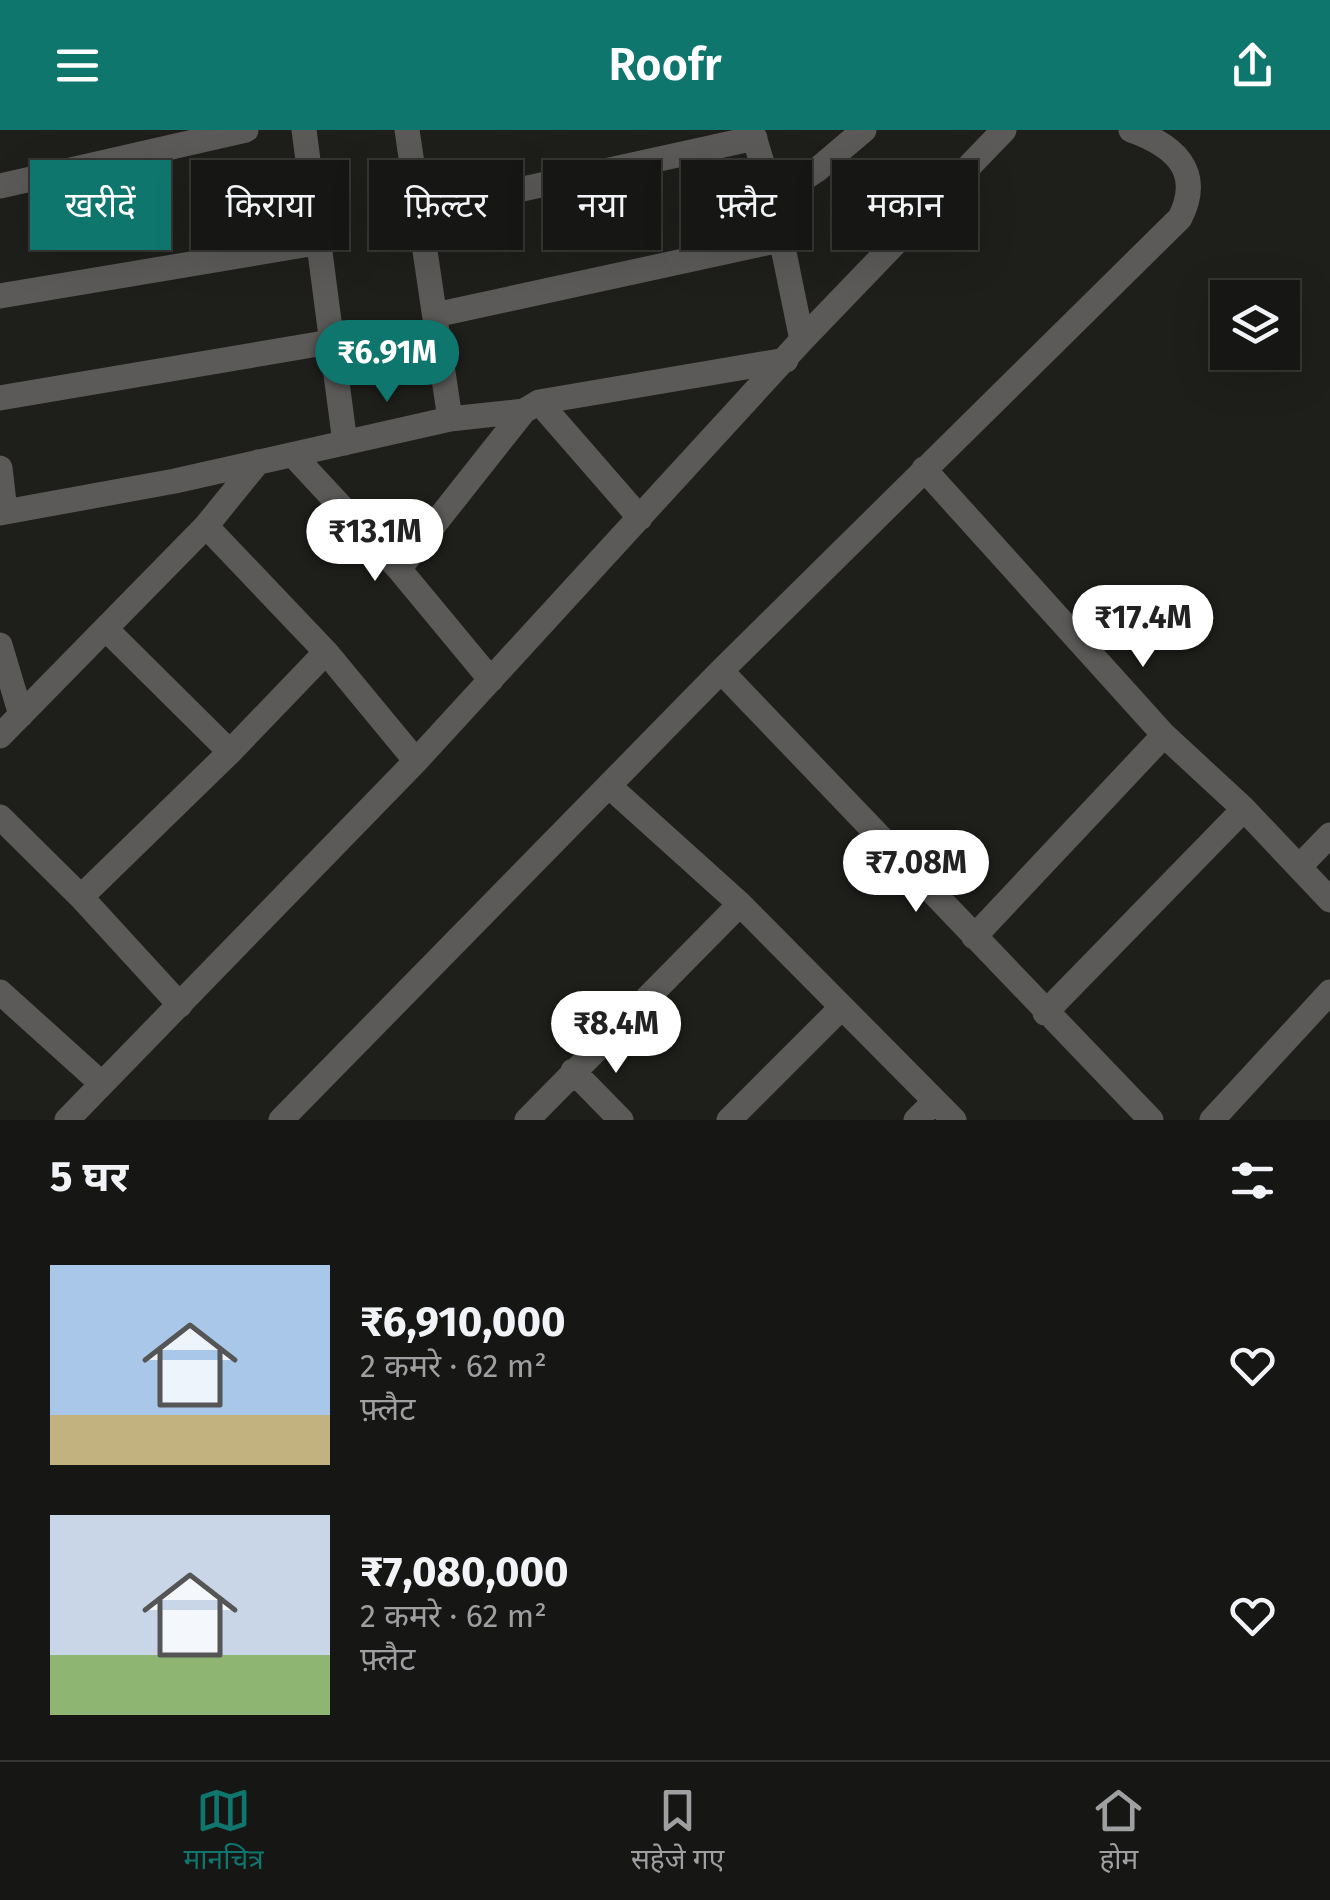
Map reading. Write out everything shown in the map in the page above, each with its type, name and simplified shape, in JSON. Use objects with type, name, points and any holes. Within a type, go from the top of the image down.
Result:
[{"type":"street","points":[[0,186],[246,130]]},
{"type":"street","points":[[304,130],[307,160]]},
{"type":"street","points":[[407,130],[411,160]]},
{"type":"street","points":[[812,173],[864,130]]},
{"type":"street","points":[[67,1120],[416,761],[794,350],[1004,130]]},
{"type":"street","points":[[281,1120],[721,671],[1180,218],[1190,198],[1188,178],[1179,157],[1156,139],[1131,130]]},
{"type":"street","points":[[523,188],[754,134],[762,160]]},
{"type":"street","points":[[0,296],[274,250]]},
{"type":"street","points":[[317,250],[344,443]]},
{"type":"street","points":[[424,250],[450,420]]},
{"type":"street","points":[[435,315],[734,250]]},
{"type":"street","points":[[781,250],[794,350]]},
{"type":"street","points":[[0,398],[330,342]]},
{"type":"street","points":[[0,468],[2,512],[175,481],[794,350]]},
{"type":"street","points":[[532,406],[640,518]]},
{"type":"street","points":[[399,569],[532,406]]},
{"type":"street","points":[[294,456],[399,569],[491,680]]},
{"type":"street","points":[[0,736],[206,526],[258,462]]},
{"type":"street","points":[[924,469],[1164,735],[1244,810],[1330,900]]},
{"type":"street","points":[[206,526],[326,652],[416,761]]},
{"type":"street","points":[[107,630],[230,752]]},
{"type":"street","points":[[0,644],[21,715]]},
{"type":"street","points":[[81,898],[326,652]]},
{"type":"street","points":[[721,671],[1045,1013],[1124,1111],[1151,1120]]},
{"type":"street","points":[[974,937],[1164,735]]},
{"type":"street","points":[[609,786],[740,904],[954,1120]]},
{"type":"street","points":[[1045,1013],[1244,810]]},
{"type":"street","points":[[0,817],[180,1004]]},
{"type":"street","points":[[1299,867],[1330,834]]},
{"type":"street","points":[[527,1120],[740,904]]},
{"type":"street","points":[[0,992],[102,1084]]},
{"type":"street","points":[[1212,1120],[1330,992]]},
{"type":"street","points":[[729,1120],[842,1007]]},
{"type":"street","points":[[572,1071],[621,1120]]},
{"type":"street","points":[[916,1120],[935,1101]]}]
